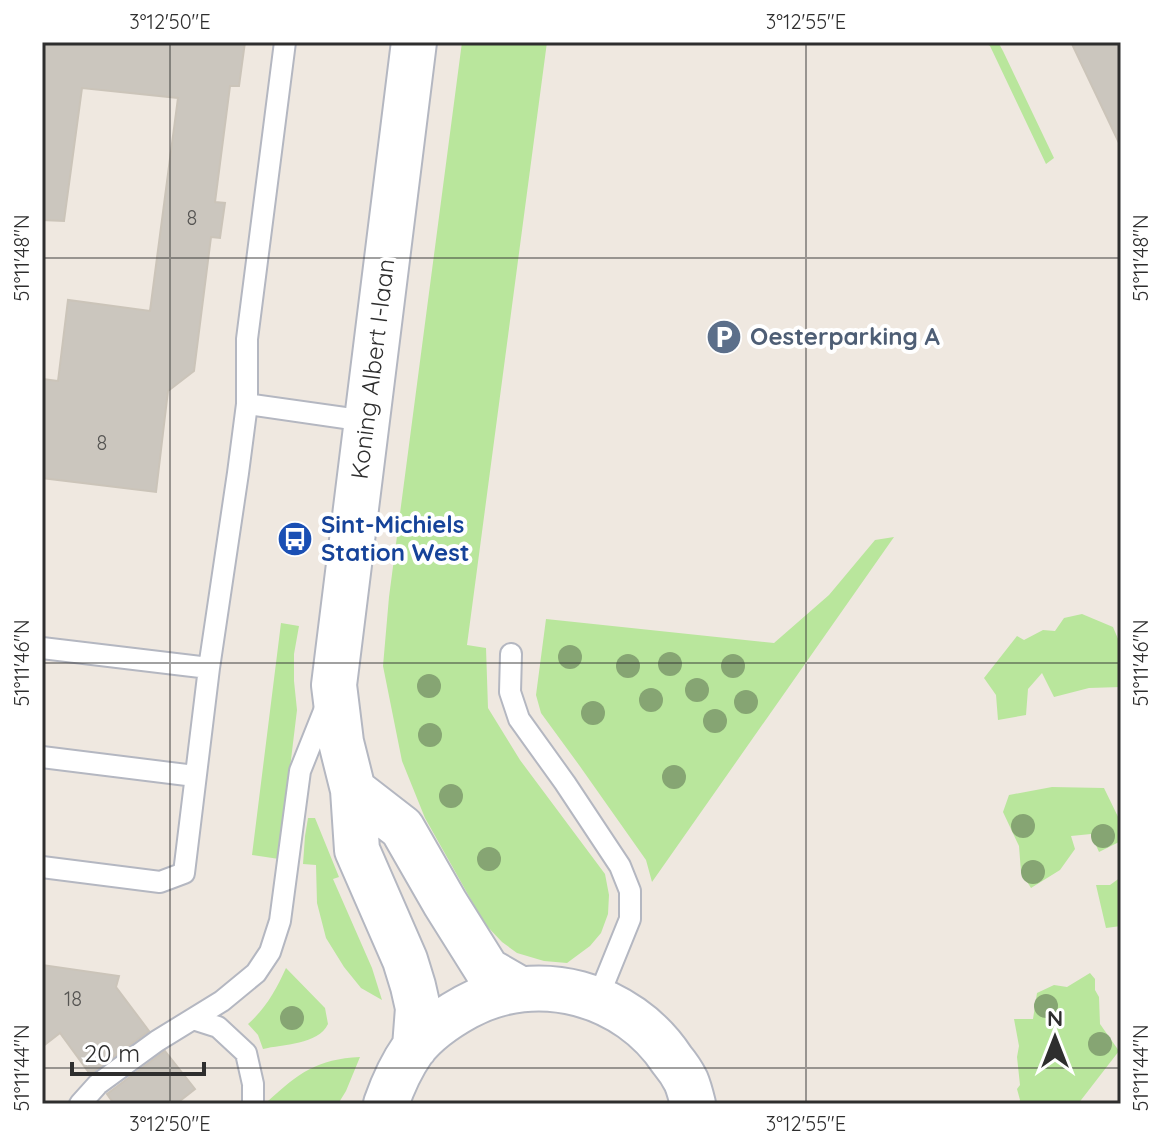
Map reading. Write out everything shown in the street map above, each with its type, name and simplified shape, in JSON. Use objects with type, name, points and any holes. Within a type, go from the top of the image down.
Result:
[{"type":"main road","name":"Koning Albert I-laan","points":[[414,42],[334,685],[341,742],[353,790],[357,850],[409,973],[418,1008],[415,1047]]},
{"type":"main road","points":[[353,790],[402,828],[487,970],[520,989]]},
{"type":"main road","points":[[386,1104],[394,1079],[415,1047],[444,1019],[481,999],[520,989],[560,989],[598,998],[634,1018],[663,1046],[685,1079],[693,1104]]},
{"type":"lane","points":[[42,867],[160,882],[184,873],[209,668],[247,404],[247,339],[285,42]]},
{"type":"lane","points":[[247,404],[366,421]]},
{"type":"lane","points":[[42,648],[209,668]]},
{"type":"lane","points":[[511,654],[510,692],[519,719],[620,866],[630,891],[630,919],[598,998]]},
{"type":"lane","points":[[80,1104],[98,1084],[157,1041],[222,1001],[256,973],[270,952],[280,921],[300,771],[334,685]]},
{"type":"lane","points":[[42,757],[195,776]]},
{"type":"lane","points":[[193,1019],[218,1027],[246,1053],[253,1084],[253,1104]]},
{"type":"green space","points":[[462,42],[547,42],[467,645],[486,648],[488,708],[520,760],[605,874],[609,895],[608,914],[601,933],[590,946],[567,963],[544,961],[517,953],[484,923],[425,818],[402,761],[383,666],[389,597]]},
{"type":"green space","points":[[984,42],[998,42],[1003,51],[1054,158],[1046,164],[990,46]]},
{"type":"green space","points":[[894,537],[652,882],[646,860],[541,713],[536,695],[546,619],[774,643],[829,595],[875,540]]},
{"type":"green space","points":[[1082,614],[1113,627],[1121,646],[1121,687],[1089,688],[1054,697],[1042,673],[1028,689],[1026,715],[998,720],[996,695],[984,678],[1017,636],[1024,640],[1043,630],[1055,631],[1064,618]]},
{"type":"green space","points":[[281,623],[299,626],[294,654],[297,710],[279,859],[252,855]]},
{"type":"green space","points":[[1052,787],[1104,788],[1121,823],[1121,841],[1099,852],[1091,834],[1071,836],[1075,849],[1060,870],[1031,888],[1021,872],[1019,846],[1003,812],[1009,795]]},
{"type":"green space","points":[[308,818],[315,818],[339,877],[333,879],[372,968],[382,1000],[361,988],[326,938],[317,903],[316,865],[303,864]]},
{"type":"green space","points":[[1121,877],[1121,926],[1106,928],[1096,885],[1110,885]]},
{"type":"green space","points":[[286,968],[325,1008],[328,1024],[308,1040],[263,1049],[258,1035],[248,1024],[270,998]]},
{"type":"green space","points":[[1090,973],[1095,979],[1099,997],[1100,1024],[1119,1051],[1078,1104],[1018,1104],[1019,1046],[1014,1019],[1033,1019],[1037,993],[1054,985],[1067,987]]},
{"type":"green space","points":[[360,1057],[338,1104],[269,1104],[268,1101],[279,1091],[310,1069],[332,1061]]},
{"type":"building","points":[[42,42],[245,42],[239,86],[230,86],[215,202],[225,203],[220,238],[211,237],[194,371],[168,391],[156,492],[42,478],[42,379],[58,381],[68,300],[150,311],[178,98],[82,88],[64,221],[42,220]]},
{"type":"building","points":[[1071,42],[1121,42],[1121,147]]},
{"type":"building","points":[[42,965],[119,976],[116,987],[149,1031],[90,1074],[60,1033],[42,1047]]},
{"type":"building","points":[[165,1051],[195,1089],[176,1104],[114,1104],[107,1094]]},
{"type":"place","name":"Oesterparking A","points":[[724,337]]},
{"type":"place","name":"Sint-Michiels Station West","points":[[295,539]]}]
